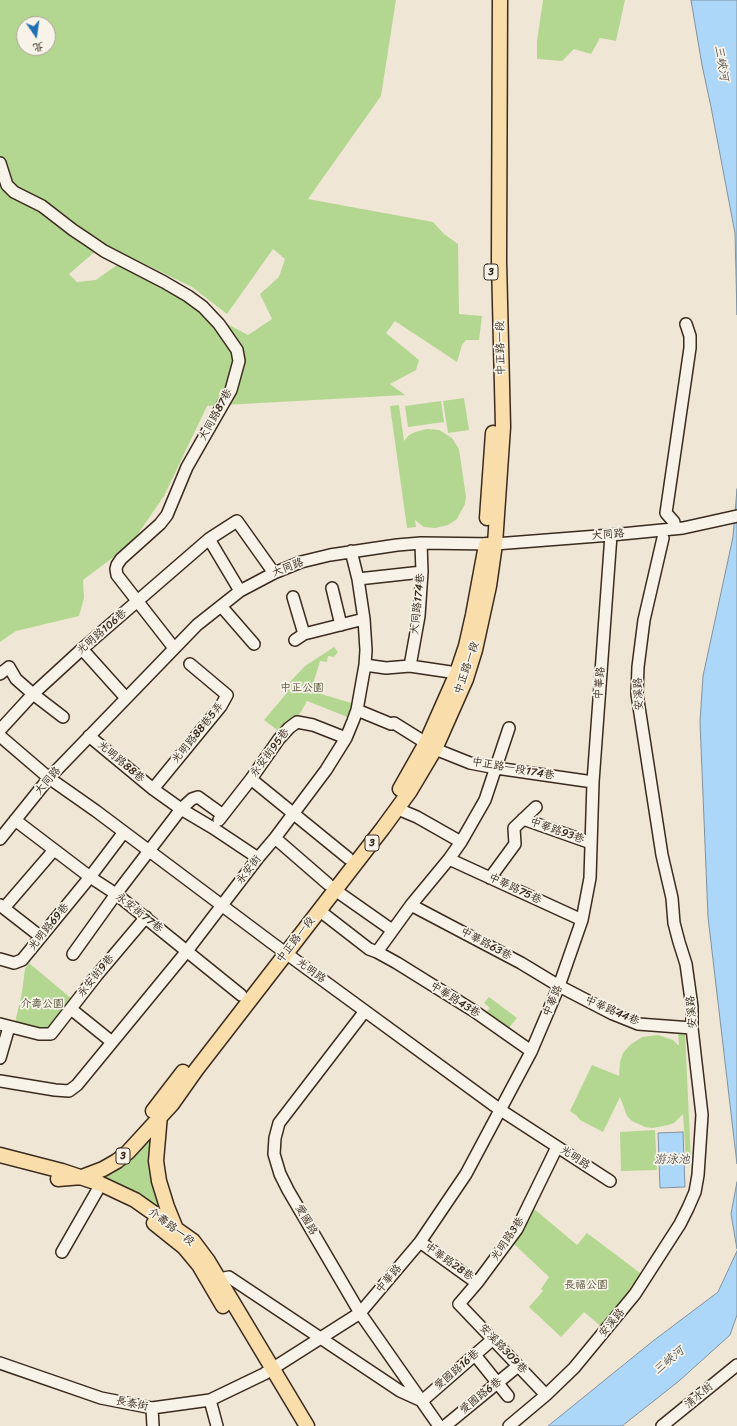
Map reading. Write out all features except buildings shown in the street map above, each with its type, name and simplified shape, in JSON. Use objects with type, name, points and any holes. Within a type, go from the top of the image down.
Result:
[{"type":"main road","name":"中正路一段","points":[[60,1175],[82,1169],[99,1162],[112,1154],[167,1102],[196,1070],[229,1019],[242,995],[320,911],[348,858],[390,804],[430,746],[466,679],[475,650],[489,586],[491,544],[493,427],[490,331],[490,0]]},
{"type":"main road","name":"中正路一段","points":[[229,1019],[332,887],[398,809],[410,791],[430,746],[466,646],[491,544],[502,427],[499,190],[500,0]]},
{"type":"main road","name":"中正路一段","points":[[60,1175],[82,1177],[103,1169],[117,1161],[128,1152],[160,1117],[167,1102]]},
{"type":"main road","points":[[167,1102],[164,1154],[166,1176],[189,1244]]},
{"type":"main road","points":[[160,1117],[156,1161],[159,1181],[167,1207],[176,1228],[189,1244]]},
{"type":"main road","name":"介壽路一段","points":[[0,1155],[60,1175],[97,1191],[131,1208],[189,1244],[208,1261],[271,1376]]},
{"type":"main road","name":"介壽路一段","points":[[0,1164],[60,1175]]},
{"type":"main road","name":"介壽路一段","points":[[82,1177],[135,1200],[176,1228]]},
{"type":"main road","name":"介壽路一段","points":[[189,1244],[199,1265],[271,1376]]},
{"type":"main road","points":[[271,1376],[296,1426]]},
{"type":"main road","points":[[271,1376],[307,1426]]},
{"type":"street","name":"大同路87巷","points":[[0,163],[7,185],[14,192],[36,202],[104,251],[188,296],[203,307],[219,324],[237,350],[239,361],[231,390],[187,467],[166,516],[160,524],[121,559],[116,569],[117,575],[174,648]]},
{"type":"street","points":[[678,525],[666,513],[690,348],[690,336],[686,324]]},
{"type":"street","name":"大同路","points":[[0,839],[49,778],[197,625],[240,591],[274,573],[301,562],[352,551],[421,543],[491,544],[611,535],[737,516]]},
{"type":"street","name":"光明路106巷","points":[[0,730],[33,694],[82,649],[209,539],[237,522],[274,573]]},
{"type":"street","name":"中華路","points":[[271,1376],[321,1338],[360,1313],[420,1242],[466,1174],[531,1051],[559,986],[582,920],[590,878],[593,782],[611,535]]},
{"type":"street","name":"安溪路","points":[[509,1426],[517,1421],[574,1368],[635,1294],[680,1224],[694,1192],[698,1175],[702,1115],[692,1028],[692,1007],[686,964],[674,923],[672,898],[660,840],[637,694],[638,667],[644,620],[663,538]]},
{"type":"street","points":[[209,539],[240,591]]},
{"type":"street","name":"大同路174巷","points":[[410,666],[419,616],[422,572],[421,543]]},
{"type":"street","name":"永安街","points":[[0,1081],[69,1091],[77,1085],[187,951],[258,858],[315,787],[346,738],[357,710],[365,665],[366,650],[364,619],[352,551]]},
{"type":"street","points":[[358,579],[422,572]]},
{"type":"street","points":[[332,588],[341,624]]},
{"type":"street","points":[[293,597],[299,637],[341,624],[364,619]]},
{"type":"street","points":[[221,606],[254,644]]},
{"type":"street","points":[[82,649],[126,698]]},
{"type":"street","name":"光明路88巷5弄","points":[[153,789],[221,706],[227,695],[190,664]]},
{"type":"street","points":[[365,665],[386,668],[410,666],[457,673]]},
{"type":"street","points":[[0,674],[9,668],[16,679],[63,717]]},
{"type":"street","name":"中正路一段174巷","points":[[357,710],[391,724],[394,723],[430,746],[470,762],[496,768],[593,782]]},
{"type":"street","name":"永安街95巷","points":[[213,828],[251,780],[289,728],[298,722],[313,725],[346,738]]},
{"type":"street","points":[[377,952],[411,905],[461,842],[485,800],[509,728]]},
{"type":"street","name":"光明路","points":[[0,736],[49,778],[499,1109],[610,1181]]},
{"type":"street","name":"光明路88巷","points":[[89,736],[153,789]]},
{"type":"street","points":[[251,780],[294,813],[348,858]]},
{"type":"street","points":[[153,789],[258,858]]},
{"type":"street","points":[[73,954],[116,894],[192,798],[198,797],[222,815]]},
{"type":"street","points":[[490,878],[515,844],[514,828],[536,807]]},
{"type":"street","points":[[398,809],[417,817],[461,842]]},
{"type":"street","name":"中華路93巷","points":[[523,818],[591,843]]},
{"type":"street","points":[[15,820],[90,877]]},
{"type":"street","name":"光明路69巷","points":[[0,959],[14,963],[22,960],[90,877],[124,832]]},
{"type":"street","points":[[275,838],[332,887],[392,930]]},
{"type":"street","points":[[41,937],[2,906],[54,850]]},
{"type":"street","name":"中華路75巷","points":[[449,859],[582,920]]},
{"type":"street","name":"永安街77巷","points":[[90,877],[116,894],[146,917],[242,995]]},
{"type":"street","name":"中華路63巷","points":[[411,905],[521,963],[559,986]]},
{"type":"street","name":"中華路43巷","points":[[320,911],[369,949],[377,952],[474,1011],[531,1051]]},
{"type":"street","name":"永安街9巷","points":[[4,1026],[39,1034],[51,1034],[97,975],[146,917]]},
{"type":"street","name":"中華路44巷","points":[[559,986],[613,1014],[638,1024],[692,1028]]},
{"type":"street","points":[[71,1009],[112,1042]]},
{"type":"street","name":"愛國路","points":[[365,1011],[279,1123],[275,1138],[274,1154],[280,1174],[288,1190],[360,1313],[439,1426]]},
{"type":"street","points":[[0,1058],[4,1026]]},
{"type":"street","name":"光明路3巷","points":[[459,1304],[517,1229],[558,1147]]},
{"type":"street","points":[[62,1252],[97,1191]]},
{"type":"street","name":"中華路28巷","points":[[420,1242],[477,1282]]},
{"type":"street","points":[[219,1279],[229,1277],[400,1391],[422,1401]]},
{"type":"street","name":"安溪路309巷","points":[[459,1304],[546,1395]]},
{"type":"street","name":"愛國路16巷","points":[[422,1401],[493,1339]]},
{"type":"street","points":[[475,1355],[508,1396]]},
{"type":"street","name":"長泰街","points":[[0,1363],[101,1398],[152,1408],[210,1400],[271,1376]]},
{"type":"street","name":"清水街","points":[[662,1426],[737,1365]]},
{"type":"street","name":"愛國路6巷","points":[[445,1426],[518,1366]]},
{"type":"street","points":[[210,1400],[217,1426]]},
{"type":"street","points":[[152,1408],[153,1426]]},
{"type":"green space","points":[[0,0],[396,0],[381,96],[308,199],[433,222],[444,234],[458,244],[459,314],[482,316],[479,340],[466,340],[462,345],[457,362],[395,321],[386,333],[419,360],[416,370],[390,384],[405,395],[207,406],[164,496],[131,544],[83,580],[84,598],[79,616],[16,631],[0,642]],"holes":[[[104,244],[192,287],[227,314],[273,249],[285,259],[279,277],[260,294],[272,319],[248,335],[117,265],[96,280],[77,282],[69,274]]]},
{"type":"green space","points":[[543,0],[625,0],[616,41],[600,38],[591,54],[574,49],[562,61],[537,59],[537,41]]},
{"type":"green space","points":[[464,398],[469,430],[448,433],[443,401]]},
{"type":"green space","points":[[441,401],[444,422],[408,427],[405,406]]},
{"type":"green space","points":[[399,405],[404,441],[409,435],[415,432],[427,429],[439,430],[452,438],[459,449],[466,497],[465,504],[457,519],[448,525],[435,528],[424,527],[415,520],[416,527],[407,528],[390,406]]},
{"type":"green space","name":"中正公園","points":[[334,647],[338,652],[334,657],[328,656],[327,662],[320,661],[314,681],[321,694],[355,704],[350,718],[307,701],[301,712],[281,733],[264,720],[286,694],[290,682],[305,666]]},
{"type":"green space","name":"介壽公園","points":[[29,963],[72,999],[49,1028],[42,1029],[15,1023],[22,992],[25,969]]},
{"type":"green space","points":[[489,997],[517,1018],[508,1029],[485,1013],[490,1008],[484,1003]]},
{"type":"green space","points":[[678,1033],[685,1033],[691,1162],[686,1162],[683,1114],[674,1123],[653,1128],[645,1127],[632,1121],[627,1116],[620,1097],[603,1132],[580,1120],[570,1111],[592,1065],[619,1076],[620,1062],[623,1053],[630,1045],[642,1037],[658,1035],[673,1040],[679,1046]]},
{"type":"green space","points":[[154,1129],[165,1216],[94,1178]]},
{"type":"green space","points":[[655,1130],[657,1170],[621,1171],[620,1132]]},
{"type":"green space","name":"長福公園","points":[[533,1208],[577,1245],[587,1233],[644,1276],[604,1329],[584,1312],[561,1337],[529,1307],[543,1291],[541,1289],[549,1277],[514,1244],[524,1229]]},
{"type":"water","name":"三峽河","points":[[691,0],[737,0],[737,315],[735,233],[702,65]]},
{"type":"water","points":[[737,489],[737,1164],[708,917],[700,722],[703,676],[733,537]]},
{"type":"water","name":"游泳池","points":[[683,1132],[685,1187],[660,1188],[658,1133]]},
{"type":"water","points":[[737,1182],[737,1249],[731,1214]]},
{"type":"water","name":"三峽河","points":[[737,1251],[737,1315],[730,1335],[679,1381],[622,1426],[548,1426],[653,1341],[718,1292]]}]
